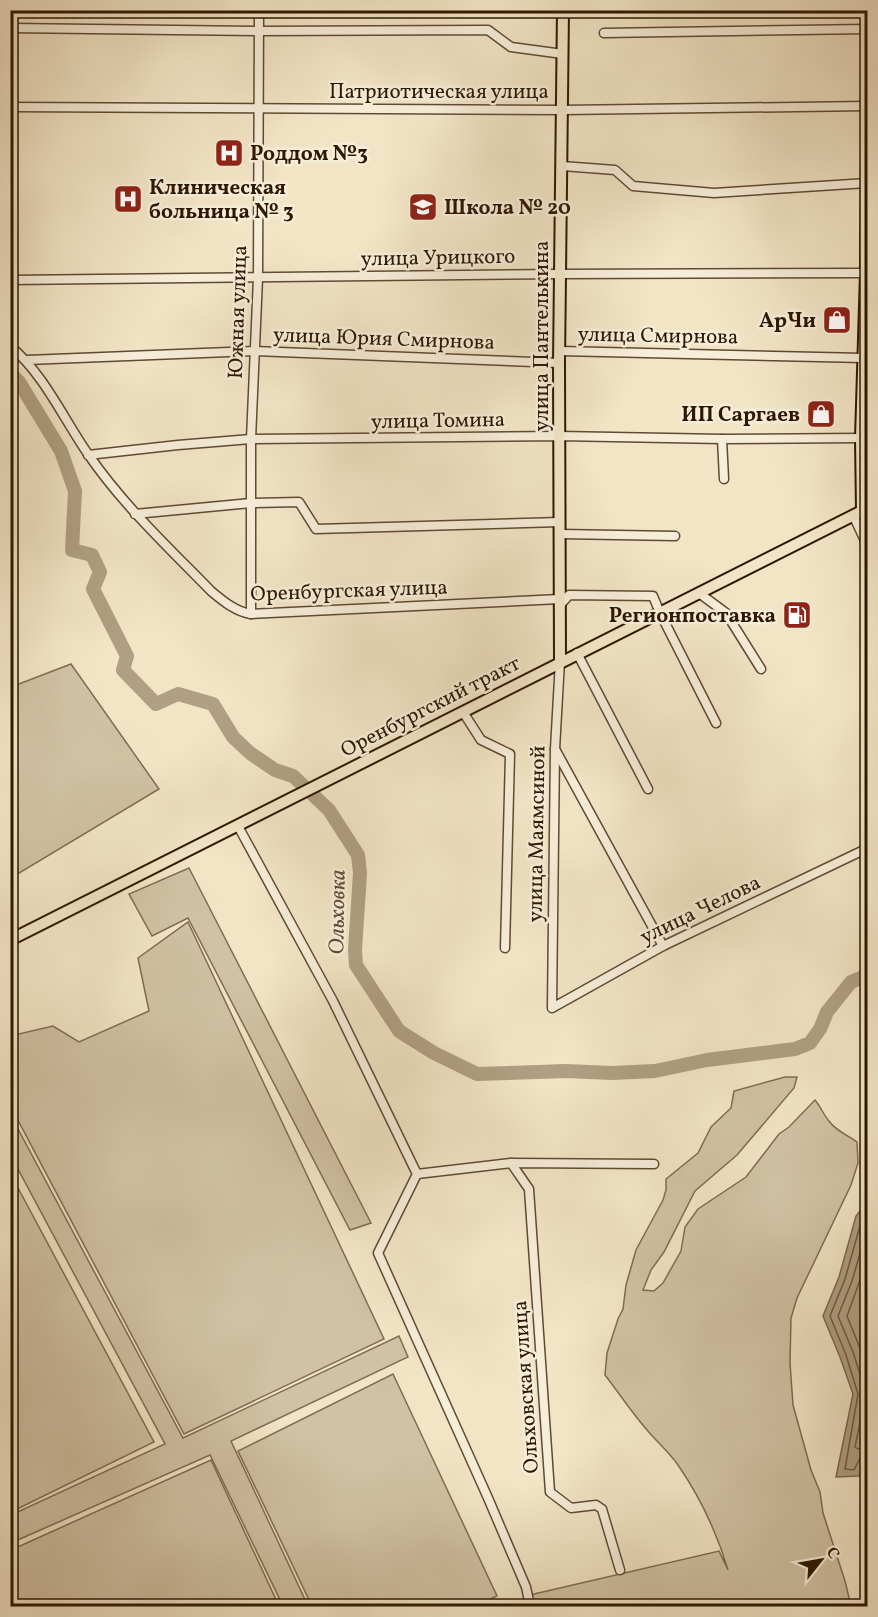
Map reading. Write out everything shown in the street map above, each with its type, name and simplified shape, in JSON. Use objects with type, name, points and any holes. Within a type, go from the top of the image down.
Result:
[{"type":"main road","name":"улица Пантелькина","points":[[560,662],[559,436],[563,10]]},
{"type":"main road","points":[[861,511],[865,478],[861,438],[867,255],[867,73]]},
{"type":"main road","name":"Оренбургский тракт","points":[[10,940],[861,511]]},
{"type":"street","name":"Южная улица","points":[[251,614],[250,440],[258,278],[259,10]]},
{"type":"street","points":[[10,28],[259,31],[489,30],[511,47],[563,54]]},
{"type":"street","points":[[604,33],[867,29]]},
{"type":"street","name":"Патриотическая улица","points":[[10,107],[563,110],[867,106]]},
{"type":"street","points":[[562,166],[615,170],[633,186],[714,193],[867,183]]},
{"type":"street","name":"улица Урицкого","points":[[10,280],[866,273]]},
{"type":"street","name":"Оренбургская улица","points":[[10,346],[27,360],[88,455],[135,514],[222,601],[239,611],[251,614],[560,602],[569,595],[653,596],[660,613]]},
{"type":"street","name":"улица Юрия Смирнова","points":[[27,360],[254,351],[560,363]]},
{"type":"street","name":"улица Смирнова","points":[[560,351],[864,357]]},
{"type":"street","name":"улица Томина","points":[[88,455],[132,449],[250,440],[559,436],[722,439],[861,438]]},
{"type":"street","points":[[722,439],[724,479]]},
{"type":"street","points":[[135,514],[251,503],[299,502],[316,529],[560,522]]},
{"type":"street","points":[[861,511],[867,547]]},
{"type":"street","points":[[560,534],[675,536]]},
{"type":"street","points":[[699,593],[726,613],[761,669]]},
{"type":"street","points":[[660,613],[717,723]]},
{"type":"street","points":[[577,653],[648,789]]},
{"type":"street","name":"улица Маямсиной","points":[[552,1008],[555,749],[560,662]]},
{"type":"street","points":[[463,712],[481,740],[510,754],[505,948]]},
{"type":"street","points":[[555,749],[663,946]]},
{"type":"street","points":[[237,826],[333,1000],[417,1174]]},
{"type":"street","name":"улица Челова","points":[[552,1008],[663,946],[867,848]]},
{"type":"street","points":[[417,1174],[512,1163],[654,1164]]},
{"type":"street","name":"Ольховская улица","points":[[512,1163],[529,1189],[550,1492],[571,1508],[596,1505],[602,1509],[620,1570]]},
{"type":"street","points":[[417,1174],[378,1253],[488,1498],[526,1587],[530,1606]]},
{"type":"shaded area","points":[[71,664],[159,789],[11,878],[11,687]]},
{"type":"shaded area","points":[[189,868],[371,1223],[350,1230],[188,918],[152,936],[129,894]]},
{"type":"shaded area","points":[[188,922],[384,1339],[184,1434],[11,1107],[10,1036],[53,1026],[79,1042],[149,1011],[138,958]]},
{"type":"shaded area","points":[[785,1077],[797,1077],[794,1088],[737,1155],[695,1191],[664,1252],[651,1270],[643,1290],[654,1291],[663,1283],[681,1251],[685,1227],[698,1209],[746,1177],[779,1134],[815,1100],[838,1130],[857,1142],[858,1163],[851,1185],[797,1298],[791,1318],[790,1363],[793,1405],[811,1470],[820,1492],[823,1513],[851,1606],[508,1606],[534,1594],[719,1551],[728,1570],[719,1542],[686,1477],[671,1456],[636,1417],[605,1375],[607,1353],[623,1309],[626,1285],[636,1250],[663,1200],[666,1179],[698,1153],[711,1127],[731,1108],[734,1091]]},
{"type":"shaded area","points":[[10,1114],[183,1438],[399,1336],[408,1357],[231,1441],[308,1606],[283,1606],[210,1455],[11,1543],[11,1515],[165,1444],[11,1156]]},
{"type":"shaded area","points":[[10,1173],[154,1442],[11,1512],[10,1512]]},
{"type":"shaded area","points":[[393,1374],[497,1596],[476,1606],[312,1606],[238,1451]]},
{"type":"shaded area","points":[[211,1460],[279,1606],[11,1606],[11,1550]]},
{"type":"water","points":[[867,1202],[867,1454],[859,1476],[836,1477],[853,1394],[823,1316],[839,1277],[856,1216]]},
{"type":"waterway","name":"Ольховка","points":[[10,373],[19,382],[61,451],[75,491],[72,550],[92,555],[100,572],[93,589],[127,656],[123,670],[156,704],[178,694],[213,704],[233,737],[250,753],[275,770],[293,776],[329,810],[358,855],[360,873],[356,965],[399,1031],[434,1053],[477,1074],[655,1071],[707,1060],[795,1049],[810,1043],[820,1029],[827,1012],[851,982],[868,975]]},
{"type":"place","name":"Роддом №3","points":[[229,153]]},
{"type":"place","name":"Клиническая больница № 3","points":[[128,199]]},
{"type":"place","name":"Школа № 20","points":[[423,207]]},
{"type":"place","name":"АрЧи","points":[[837,320]]},
{"type":"place","name":"ИП Саргаев","points":[[821,414]]},
{"type":"place","name":"Регионпоставка","points":[[797,615]]}]
